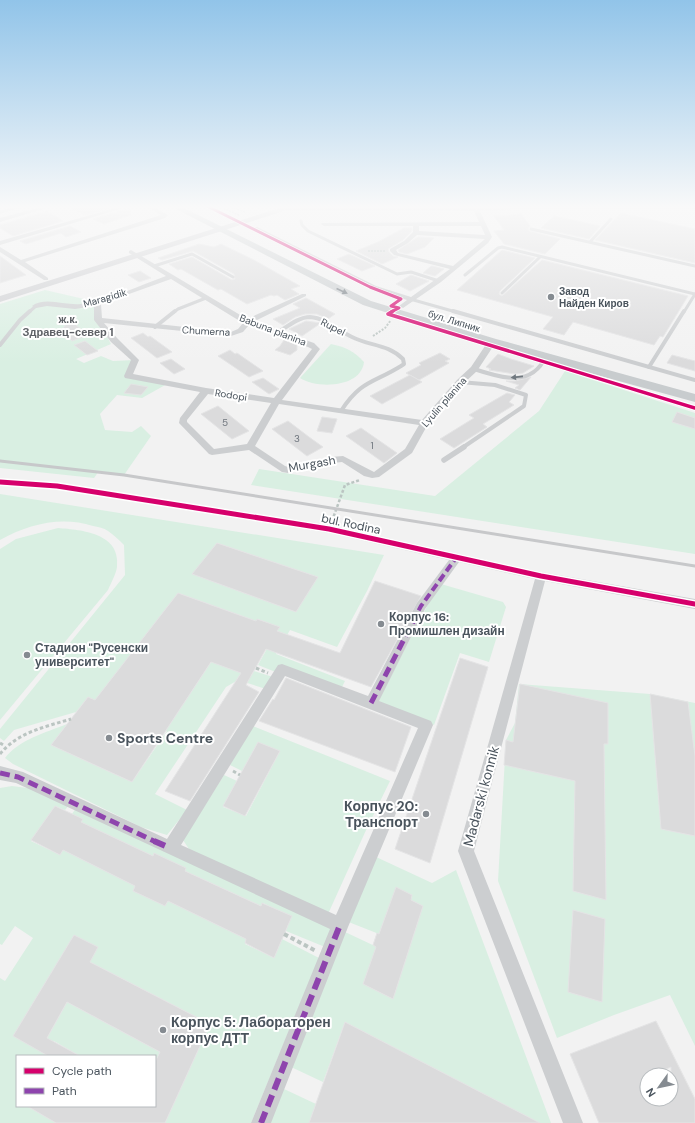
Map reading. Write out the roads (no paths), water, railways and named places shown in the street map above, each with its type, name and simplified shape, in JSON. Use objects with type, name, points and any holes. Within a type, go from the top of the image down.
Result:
[{"type":"main road","points":[[0,293],[118,258]]},
{"type":"main road","points":[[0,299],[121,258]]},
{"type":"main road","name":"бул. Липник","points":[[293,258],[360,300],[695,391]]},
{"type":"main road","name":"бул. Липник","points":[[400,310],[492,342],[695,398]]},
{"type":"street","points":[[14,258],[46,279]]},
{"type":"street","points":[[20,262],[31,258]]},
{"type":"street","name":"Babuna planina","points":[[141,258],[246,322],[311,345],[316,349],[276,402]]},
{"type":"street","points":[[316,258],[374,287],[400,310],[439,281],[466,258]]},
{"type":"street","points":[[414,258],[454,268]]},
{"type":"street","name":"Maragidik","points":[[36,306],[44,303],[80,306],[97,302],[172,276]]},
{"type":"street","name":"Chumerna","points":[[98,320],[230,334],[244,328],[246,322],[304,295]]},
{"type":"street","points":[[97,302],[98,320]]},
{"type":"street","name":"Rodopi","points":[[98,320],[114,340],[136,360],[128,376],[206,391],[424,423]]},
{"type":"street","name":"Lyulin planina","points":[[376,475],[409,451],[424,423],[460,382],[474,369],[492,342]]},
{"type":"street","points":[[206,391],[184,418],[183,422],[212,452],[250,447],[276,402]]},
{"type":"street","name":"Murgash","points":[[250,447],[282,469],[288,470],[340,459],[370,475],[376,475]]},
{"type":"street","name":"bul. Rodina","points":[[0,482],[57,486],[329,529],[541,576],[695,604]]},
{"type":"street","points":[[371,703],[421,606],[456,558]]},
{"type":"street","name":"Madarski konnik","points":[[541,576],[466,851],[573,1123]]},
{"type":"street","points":[[170,848],[282,669],[426,725],[340,925],[261,1123]]},
{"type":"street","points":[[0,773],[18,777],[340,925]]},
{"type":"lane","points":[[154,266],[178,258]]},
{"type":"lane","points":[[200,258],[233,277]]},
{"type":"lane","points":[[366,258],[397,274],[411,272],[439,281]]},
{"type":"lane","points":[[465,275],[485,258]]},
{"type":"lane","points":[[502,293],[539,258]]},
{"type":"lane","points":[[546,258],[695,294],[649,367]]},
{"type":"lane","points":[[662,258],[695,266]]},
{"type":"lane","points":[[155,327],[178,309],[206,298]]},
{"type":"lane","points":[[0,345],[20,320],[36,306]]},
{"type":"lane","points":[[400,310],[649,367],[695,380]]},
{"type":"lane","name":"Rupel","points":[[277,333],[302,319],[309,317],[320,319],[358,340],[368,341],[398,354],[403,359],[404,364],[360,388],[351,395],[341,411]]},
{"type":"lane","points":[[474,369],[495,376],[512,378],[527,376],[540,369],[546,356]]},
{"type":"lane","points":[[444,460],[524,406],[526,395],[495,385],[460,382]]},
{"type":"railway","points":[[0,461],[124,475],[695,566]]},
{"type":"place","name":"Завод Найден Киров","points":[[551,297]]},
{"type":"place","name":"Корпус 16: Промишлен дизайн","points":[[381,624]]},
{"type":"place","name":"Стадион \"Русенски университет\"","points":[[27,655]]},
{"type":"place","name":"Sports Centre","points":[[109,738]]},
{"type":"place","name":"Корпус 20: Транспорт","points":[[426,814]]},
{"type":"place","name":"Корпус 5: Лабораторен корпус ДТТ","points":[[163,1030]]},
{"type":"district","name":"ж.к. Здравец-север 1","points":[[68,325]]}]
